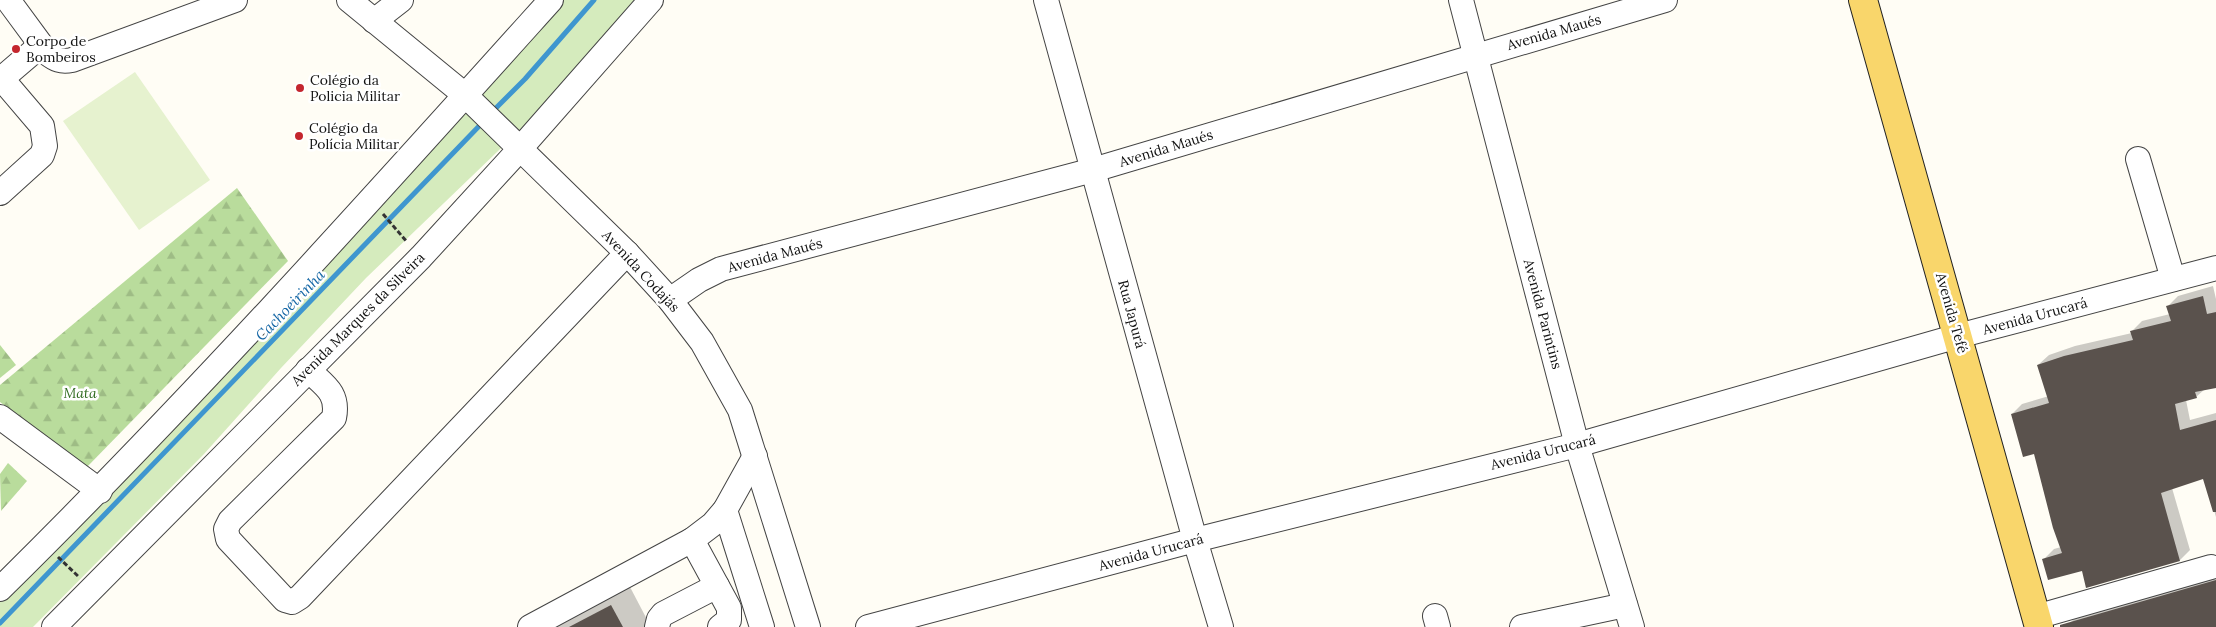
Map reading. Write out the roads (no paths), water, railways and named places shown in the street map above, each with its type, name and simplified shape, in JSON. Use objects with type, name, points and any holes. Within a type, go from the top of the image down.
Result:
[{"type":"main road","name":"Avenida Tefé","points":[[1863,0],[2038,622]]},
{"type":"street","points":[[8,0],[54,59],[63,62],[235,0]]},
{"type":"street","name":"Avenida Codajás","points":[[349,0],[469,100],[627,253],[670,300],[702,342],[740,410],[808,627]]},
{"type":"street","points":[[374,21],[401,0]]},
{"type":"street","points":[[4,578],[100,491],[370,200],[469,100],[550,0]]},
{"type":"street","name":"Avenida Marques da Silveira","points":[[64,623],[90,589],[420,257],[513,144],[651,0]]},
{"type":"street","name":"Rua Japurá","points":[[1046,0],[1194,540],[1221,627]]},
{"type":"street","name":"Avenida Parintins","points":[[1461,0],[1577,445],[1628,616]]},
{"type":"street","name":"Avenida Maués","points":[[670,300],[699,280],[721,270],[1093,170],[1665,0]]},
{"type":"street","points":[[0,193],[42,154],[45,146],[42,126],[1,80],[41,44]]},
{"type":"street","points":[[2138,159],[2173,279]]},
{"type":"street","points":[[308,370],[334,394],[336,407],[334,418],[230,521],[226,529],[228,539],[285,600],[292,602],[300,598],[627,253]]},
{"type":"street","name":"Avenida Urucará","points":[[868,627],[1194,540],[1577,445],[1958,336],[2216,268]]},
{"type":"street","points":[[0,416],[100,491]]},
{"type":"street","points":[[530,627],[692,540],[713,524],[725,510],[755,456]]},
{"type":"street","points":[[725,510],[762,627]]},
{"type":"street","points":[[692,540],[730,614],[729,620],[720,627]]},
{"type":"street","points":[[2038,622],[2211,567]]},
{"type":"street","points":[[658,627],[659,619],[663,614],[717,586]]},
{"type":"street","points":[[1522,627],[1628,616]]},
{"type":"waterway","name":"Cachoeirinha","points":[[491,113],[525,79],[594,0]]},
{"type":"waterway","name":"Cachoeirinha","points":[[0,623],[484,121]]},
{"type":"place","name":"Corpo de Bombeiros","points":[[16,49]]},
{"type":"place","name":"Colégio da Policia Militar","points":[[300,88]]},
{"type":"place","name":"Colégio da Polícia Militar","points":[[299,136]]},
{"type":"park label","name":"Mata","points":[[80,393]]}]
